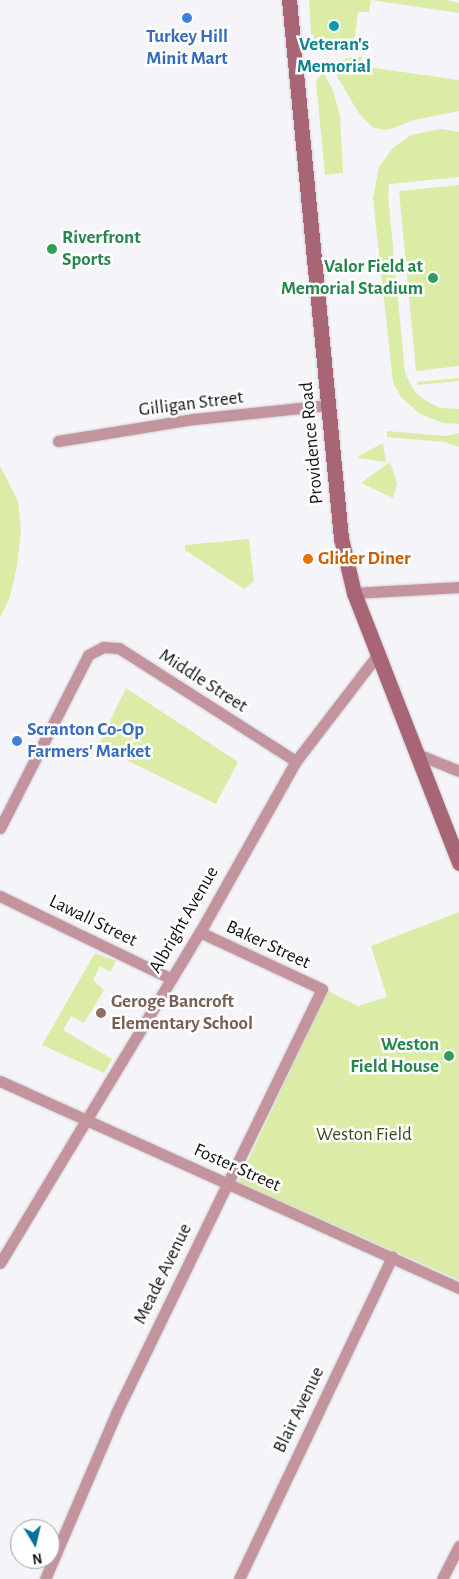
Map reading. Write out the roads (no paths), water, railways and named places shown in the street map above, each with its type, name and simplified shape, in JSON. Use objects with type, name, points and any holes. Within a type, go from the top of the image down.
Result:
[{"type":"main road","points":[[284,0],[290,22]]},
{"type":"main road","name":"Providence Road","points":[[289,0],[342,538],[354,593],[379,653],[459,863]]},
{"type":"street","name":"Gilligan Street","points":[[58,441],[194,420],[329,406]]},
{"type":"street","points":[[354,593],[459,587]]},
{"type":"street","name":"Middle Street","points":[[0,828],[88,655],[103,647],[119,648],[296,761]]},
{"type":"street","name":"Albright Avenue","points":[[0,1263],[170,978],[200,932],[296,761],[379,653]]},
{"type":"street","points":[[417,754],[459,771]]},
{"type":"street","name":"Lawall Street","points":[[0,896],[170,978]]},
{"type":"street","name":"Baker Street","points":[[200,932],[322,989]]},
{"type":"street","name":"Meade Avenue","points":[[45,1579],[116,1413],[226,1183],[322,989]]},
{"type":"street","name":"Foster Street","points":[[0,1081],[459,1288]]},
{"type":"street","name":"Blair Avenue","points":[[239,1579],[392,1257]]},
{"type":"street","points":[[442,1579],[459,1546]]},
{"type":"place","name":"Turkey Hill Minit Mart","points":[[187,18]]},
{"type":"place","name":"Veteran's Memorial","points":[[334,26]]},
{"type":"place","name":"Riverfront Sports","points":[[52,249]]},
{"type":"place","name":"Valor Field at Memorial Stadium","points":[[433,278]]},
{"type":"place","name":"Glider Diner","points":[[308,559]]},
{"type":"place","name":"Scranton Co-Op Farmers' Market","points":[[17,741]]},
{"type":"place","name":"Geroge Bancroft Elementary School","points":[[101,1013]]},
{"type":"place","name":"Weston Field House","points":[[449,1056]]},
{"type":"park label","name":"Weston Field","points":[[364,1135]]}]
